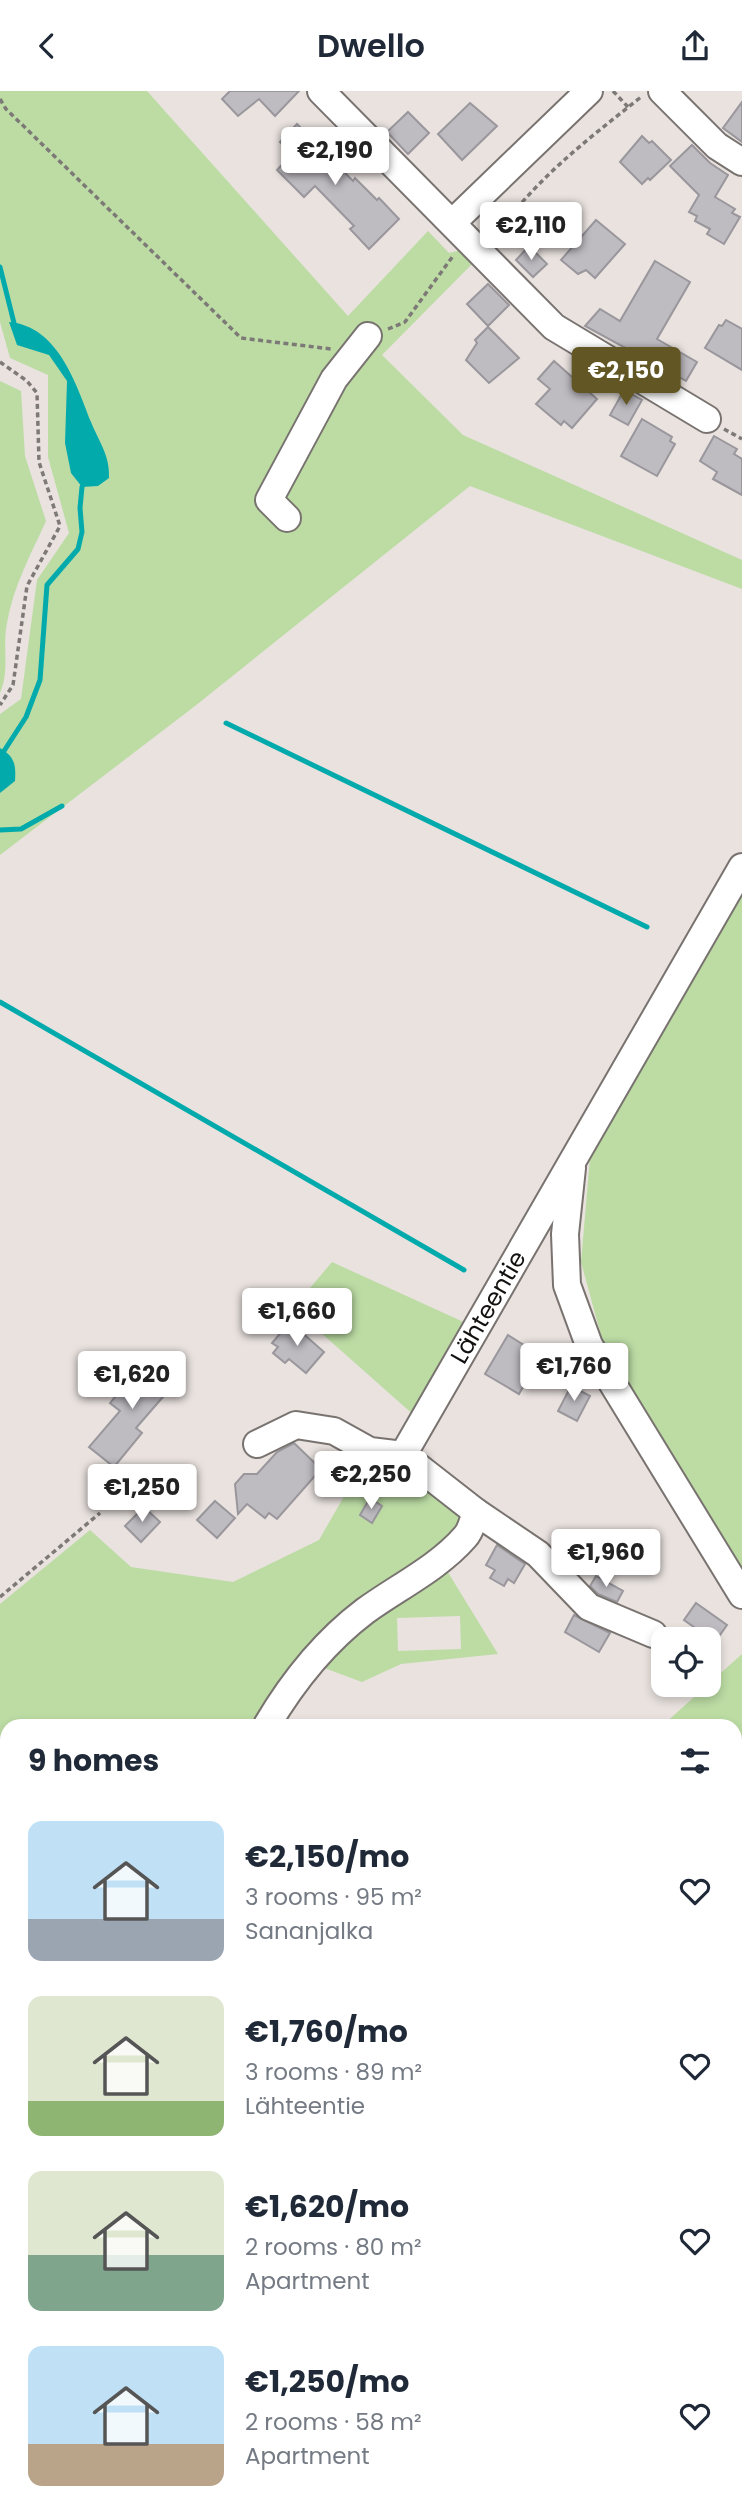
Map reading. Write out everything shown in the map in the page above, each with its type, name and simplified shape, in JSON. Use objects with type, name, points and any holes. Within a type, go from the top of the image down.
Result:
[{"type":"street","points":[[321,91],[554,327],[708,419]]},
{"type":"street","points":[[452,223],[589,91]]},
{"type":"street","points":[[662,91],[717,146],[742,162]]},
{"type":"street","points":[[287,518],[269,500],[334,379],[368,336]]},
{"type":"street","name":"Lähteentie","points":[[403,1455],[742,867]]},
{"type":"street","name":"Lähteentie","points":[[572,1159],[565,1234],[567,1285],[589,1345],[742,1595]]},
{"type":"street","points":[[257,1444],[296,1425],[334,1431],[370,1451],[403,1455],[476,1512],[538,1554],[589,1607],[651,1633]]},
{"type":"street","points":[[271,1719],[283,1698],[320,1650],[364,1612],[429,1568],[467,1536],[476,1512]]},
{"type":"path","points":[[613,91],[628,107]]},
{"type":"path","points":[[482,254],[537,184],[579,145],[648,91]]},
{"type":"path","points":[[0,99],[6,109],[241,338],[332,349]]},
{"type":"path","points":[[368,336],[405,322],[453,256]]},
{"type":"path","points":[[0,362],[27,381],[37,393],[39,462],[60,526],[27,586],[13,685],[0,705]]},
{"type":"path","points":[[0,1597],[100,1513]]},
{"type":"green space","points":[[0,91],[147,91],[348,316],[428,231],[449,253],[466,249],[477,259],[382,355],[463,435],[742,560],[742,589],[470,486],[195,706],[0,855],[0,714],[21,699],[37,580],[69,533],[48,457],[48,375],[10,358],[0,322]]},
{"type":"green space","points":[[0,381],[21,391],[25,456],[46,521],[23,571],[10,610],[6,632],[5,676],[0,693]]},
{"type":"green space","points":[[742,886],[742,1572],[605,1350],[581,1262],[590,1158]]},
{"type":"green space","points":[[332,1262],[468,1324],[416,1417],[293,1308]]},
{"type":"green space","points":[[366,1458],[400,1461],[471,1514],[438,1556],[498,1654],[401,1664],[362,1682],[316,1665],[276,1719],[0,1719],[0,1604],[90,1530],[131,1567],[233,1582],[319,1540]],"holes":[[[460,1616],[461,1649],[398,1651],[397,1618]]]},
{"type":"green space","points":[[742,1654],[742,1719],[670,1719],[694,1697],[721,1697],[721,1673]]},
{"type":"water","points":[[9,322],[26,326],[40,334],[53,345],[63,359],[108,462],[109,478],[98,486],[82,487],[71,473],[65,443],[67,381],[49,355],[17,345]]},
{"type":"water","points":[[0,748],[12,758],[15,781],[0,793]]},
{"type":"building","points":[[230,91],[299,91],[275,116],[259,99],[238,116],[222,99]]},
{"type":"building","points":[[742,102],[742,142],[723,128]]},
{"type":"building","points":[[470,103],[497,126],[462,160],[438,134]]},
{"type":"building","points":[[408,112],[429,133],[408,154],[387,132]]},
{"type":"building","points":[[297,124],[353,181],[355,178],[399,219],[369,249],[350,229],[354,226],[315,186],[304,197],[277,170],[292,154],[280,142]]},
{"type":"building","points":[[642,136],[649,143],[652,141],[671,160],[642,184],[620,162]]},
{"type":"building","points":[[692,145],[710,163],[728,175],[715,197],[735,209],[732,213],[740,217],[724,244],[707,234],[710,229],[695,221],[697,216],[689,212],[699,195],[670,166]]},
{"type":"building","points":[[596,220],[625,244],[595,278],[586,270],[578,274],[561,260]]},
{"type":"building","points":[[529,246],[547,264],[533,277],[516,260]]},
{"type":"building","points":[[655,261],[690,282],[657,339],[697,362],[686,381],[585,326],[600,309],[620,321]]},
{"type":"building","points":[[488,284],[509,305],[488,326],[467,304]]},
{"type":"building","points":[[726,320],[742,329],[742,370],[705,348],[719,325],[722,326]]},
{"type":"building","points":[[488,327],[519,358],[489,383],[466,360],[477,343],[475,340]]},
{"type":"building","points":[[554,361],[597,399],[572,428],[564,421],[561,425],[536,404],[550,389],[538,379]]},
{"type":"building","points":[[624,390],[642,400],[628,425],[610,415]]},
{"type":"building","points":[[642,419],[672,437],[670,441],[675,444],[657,476],[621,456]]},
{"type":"building","points":[[714,436],[737,449],[734,454],[742,459],[742,495],[713,479],[717,472],[700,461]]},
{"type":"building","points":[[290,1322],[324,1352],[306,1373],[289,1359],[285,1363],[273,1353],[278,1347],[272,1343]]},
{"type":"building","points":[[508,1335],[535,1352],[523,1372],[529,1376],[519,1394],[485,1374]]},
{"type":"building","points":[[147,1358],[175,1383],[136,1428],[142,1433],[114,1467],[89,1447],[120,1411],[110,1403]]},
{"type":"building","points":[[571,1386],[590,1396],[577,1421],[558,1411]]},
{"type":"building","points":[[294,1443],[321,1469],[277,1519],[269,1513],[265,1518],[247,1504],[238,1514],[235,1484],[244,1474],[257,1474],[277,1452]]},
{"type":"building","points":[[370,1498],[382,1506],[372,1523],[360,1515]]},
{"type":"building","points":[[215,1501],[235,1518],[217,1538],[197,1520]]},
{"type":"building","points":[[144,1507],[160,1522],[141,1542],[125,1526]]},
{"type":"building","points":[[497,1545],[525,1564],[514,1583],[508,1579],[504,1586],[490,1578],[495,1570],[486,1565]]},
{"type":"building","points":[[596,1576],[623,1591],[617,1602],[598,1594],[590,1586]]},
{"type":"building","points":[[696,1603],[727,1625],[721,1634],[721,1627],[694,1627],[684,1620]]},
{"type":"building","points":[[574,1615],[610,1633],[599,1652],[565,1632]]},
{"type":"waterway","points":[[0,267],[14,323]]},
{"type":"waterway","points":[[4,751],[26,717],[40,680],[47,585],[78,549],[82,532],[82,487]]},
{"type":"waterway","points":[[226,723],[647,927]]},
{"type":"waterway","points":[[0,830],[21,829],[62,806]]},
{"type":"waterway","points":[[0,1002],[464,1270]]}]
